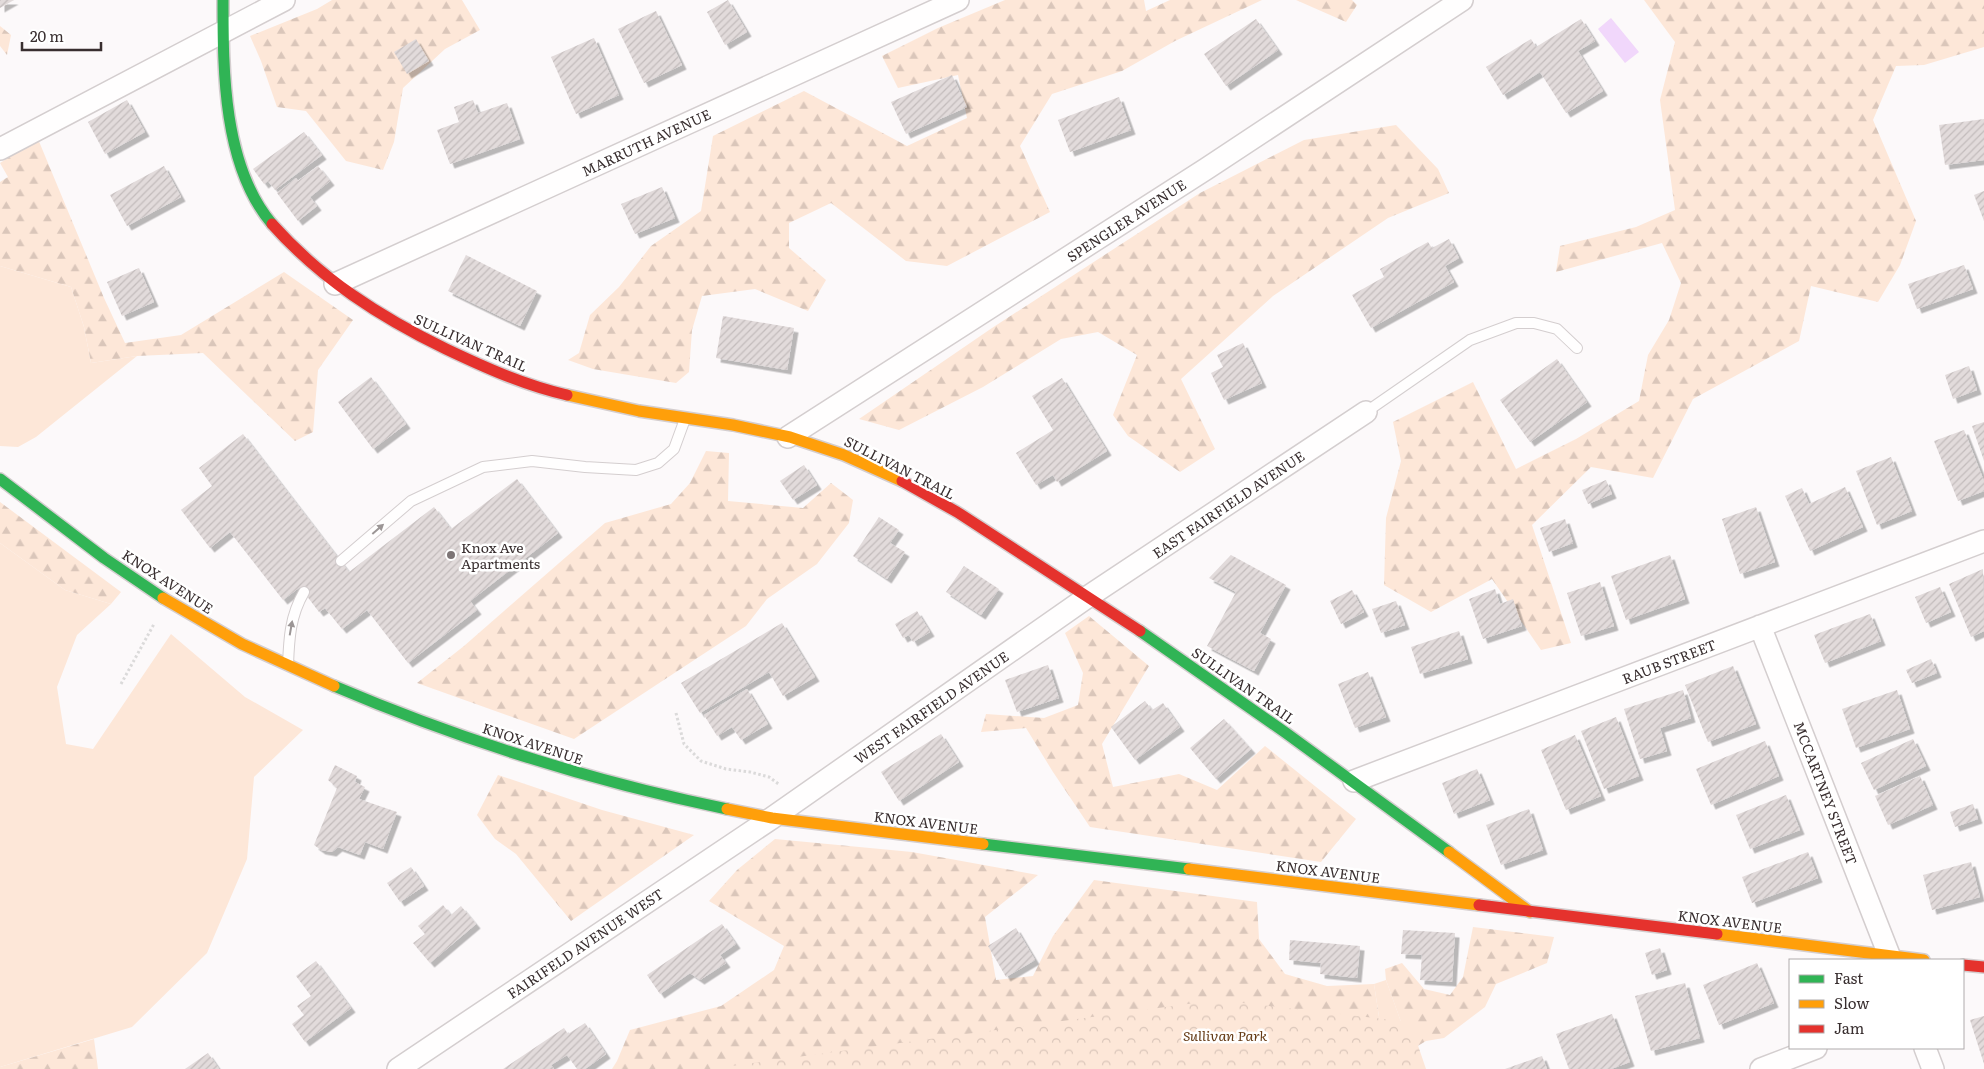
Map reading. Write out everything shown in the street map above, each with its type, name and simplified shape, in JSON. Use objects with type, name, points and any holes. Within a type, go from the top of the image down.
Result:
[{"type":"main road","name":"SULLIVAN TRAIL","points":[[223,0],[222,34],[232,128],[240,164],[259,207],[282,235],[311,264],[335,284],[382,317],[492,371],[538,387],[638,411],[734,425],[788,436],[834,450],[931,496],[1089,596],[1222,687],[1354,781],[1530,912]]},
{"type":"main road","name":"KNOX AVENUE","points":[[0,479],[69,532],[214,629],[288,666],[379,706],[557,768],[644,791],[772,818],[1907,959]]},
{"type":"main road","points":[[1964,965],[1984,967]]},
{"type":"street","points":[[0,150],[284,0]]},
{"type":"street","name":"MARRUTH AVENUE","points":[[335,284],[958,0]]},
{"type":"street","name":"SPENGLER AVENUE","points":[[788,436],[1206,169],[1462,0]]},
{"type":"street","name":"EAST FAIRFIELD AVENUE","points":[[1089,596],[1366,412]]},
{"type":"street","name":"RAUB STREET","points":[[1354,781],[1984,541]]},
{"type":"street","name":"WEST FAIRFIELD AVENUE","points":[[772,818],[1089,596]]},
{"type":"street","name":"MCCARTNEY STREET","points":[[1760,626],[1890,958]]},
{"type":"street","name":"FAIRIFELD AVENUE WEST","points":[[398,1069],[772,818]]},
{"type":"street","points":[[1762,1069],[1813,1049]]},
{"type":"street","points":[[1925,1049],[1933,1069]]},
{"type":"lane","points":[[1366,412],[1470,340],[1516,323],[1534,323],[1556,329],[1577,348]]},
{"type":"lane","points":[[341,561],[411,501],[483,468],[532,461],[636,470],[658,463],[674,449],[685,418]]},
{"type":"lane","points":[[288,666],[290,627],[297,605],[304,592]]},
{"type":"path","points":[[121,684],[168,599]]},
{"type":"path","points":[[676,714],[684,744],[701,761],[726,769],[769,777],[801,798]]},
{"type":"green space","points":[[332,0],[462,0],[480,30],[445,49],[403,88],[394,142],[383,170],[346,161],[306,111],[277,107],[250,36],[317,9]]},
{"type":"green space","points":[[1005,0],[1144,0],[1146,11],[1170,0],[1262,0],[1175,41],[1122,71],[1052,94],[1020,146],[1050,212],[947,266],[906,261],[831,203],[789,223],[789,248],[826,280],[808,311],[755,289],[702,296],[692,330],[689,372],[676,383],[593,369],[568,360],[579,353],[590,315],[619,287],[651,246],[701,211],[713,136],[804,91],[907,146],[967,118],[958,75],[898,88],[882,56],[938,28]]},
{"type":"green space","points":[[1296,0],[1352,0],[1357,5],[1346,22]]},
{"type":"green space","points":[[1644,0],[1984,0],[1984,47],[1924,65],[1896,66],[1873,120],[1916,221],[1900,265],[1878,302],[1811,286],[1799,341],[1693,399],[1653,478],[1591,467],[1532,525],[1571,643],[1541,650],[1492,579],[1431,612],[1384,585],[1386,518],[1401,461],[1393,422],[1473,382],[1516,469],[1576,439],[1639,401],[1648,355],[1669,320],[1681,283],[1662,243],[1556,272],[1560,246],[1636,227],[1675,210],[1660,100],[1675,42]]},
{"type":"green space","points":[[0,26],[11,35],[7,55],[0,46]]},
{"type":"green space","points":[[1396,125],[1438,169],[1449,193],[1388,218],[1273,296],[1181,379],[1215,449],[1180,472],[1128,436],[1113,415],[1137,355],[1098,332],[1061,339],[983,387],[899,430],[859,419],[992,328],[1200,193],[1304,140]]},
{"type":"green space","points":[[38,139],[104,298],[125,343],[181,335],[284,272],[353,320],[318,370],[313,432],[295,441],[203,353],[137,356],[91,363],[84,327],[71,287],[0,266],[0,182],[8,177],[0,163]]},
{"type":"green space","points":[[0,266],[71,287],[84,327],[91,363],[137,356],[36,437],[18,447],[0,446]]},
{"type":"green space","points":[[706,451],[729,453],[728,501],[803,508],[831,483],[853,500],[849,523],[817,564],[767,599],[746,626],[574,739],[417,683],[464,646],[605,523],[671,504],[690,483]]},
{"type":"green space","points":[[0,502],[121,592],[111,604],[65,590],[0,543]]},
{"type":"green space","points":[[0,543],[65,590],[111,604],[77,635],[57,687],[66,744],[93,749],[171,634],[245,697],[303,730],[254,777],[247,859],[207,953],[132,1027],[0,1067]]},
{"type":"green space","points":[[1089,616],[1149,666],[1102,744],[1113,787],[1179,774],[1217,790],[1265,746],[1356,819],[1321,862],[1090,827],[1026,728],[981,732],[986,714],[1044,718],[1078,705],[1083,673],[1065,633]]},
{"type":"green space","points":[[498,775],[602,810],[694,835],[571,921],[516,854],[495,839],[477,815]]},
{"type":"green space","points":[[775,839],[912,852],[1038,875],[985,917],[996,980],[1033,976],[1053,936],[1094,880],[1257,902],[1259,939],[1285,974],[1327,986],[1374,984],[1381,1030],[1216,1069],[612,1069],[630,1030],[721,1006],[774,970],[784,946],[709,901],[737,870]]},
{"type":"green space","points":[[1473,927],[1554,937],[1547,963],[1496,984],[1485,1007],[1444,1038],[1426,1041],[1411,1050],[1386,980],[1385,969],[1402,963],[1424,989],[1450,995],[1463,977]]},
{"type":"green space","points":[[1386,980],[1418,1069],[1373,1069],[1381,1030],[1374,984]]},
{"type":"green space","name":"Sullivan Park","points":[[1217,1000],[1410,1022],[1426,1069],[709,1069]]},
{"type":"green space","points":[[94,1039],[98,1069],[0,1069],[0,1067]]},
{"type":"shaded area","points":[[1611,18],[1639,52],[1625,63],[1598,29]]},
{"type":"building","points":[[0,0],[14,0],[0,8]]},
{"type":"building","points":[[728,0],[747,32],[725,45],[707,12]]},
{"type":"building","points":[[656,11],[682,65],[644,83],[618,29]]},
{"type":"building","points":[[1256,19],[1278,50],[1226,86],[1204,54]]},
{"type":"building","points":[[1581,19],[1595,41],[1578,51],[1603,91],[1566,113],[1540,72],[1503,95],[1486,67],[1531,39],[1536,47]]},
{"type":"building","points":[[594,38],[619,95],[576,114],[551,57]]},
{"type":"building","points":[[416,39],[429,61],[407,74],[394,52]]},
{"type":"building","points":[[952,75],[967,107],[906,134],[891,102]]},
{"type":"building","points":[[1119,97],[1131,130],[1070,152],[1058,120]]},
{"type":"building","points":[[127,100],[145,132],[105,154],[88,122]]},
{"type":"building","points":[[473,100],[478,113],[507,103],[520,139],[450,164],[437,130],[459,122],[454,107]]},
{"type":"building","points":[[1984,119],[1984,160],[1945,165],[1939,125]]},
{"type":"building","points":[[304,132],[322,155],[275,190],[268,181],[264,184],[253,169]]},
{"type":"building","points":[[164,166],[181,197],[127,226],[110,195]]},
{"type":"building","points":[[318,166],[330,181],[310,197],[317,206],[298,221],[277,193],[296,178],[298,181]]},
{"type":"building","points":[[662,187],[675,218],[635,234],[621,204]]},
{"type":"building","points":[[1984,191],[1984,221],[1974,195]]},
{"type":"building","points":[[1449,239],[1459,258],[1445,266],[1454,282],[1371,328],[1352,295],[1384,277],[1380,269],[1428,242],[1432,248]]},
{"type":"building","points":[[466,255],[537,291],[520,326],[448,291]]},
{"type":"building","points":[[1964,265],[1973,289],[1917,309],[1908,284]]},
{"type":"building","points":[[139,268],[154,302],[122,316],[107,282]]},
{"type":"building","points":[[723,316],[794,328],[787,370],[716,358]]},
{"type":"building","points":[[1243,343],[1262,383],[1224,400],[1211,373],[1223,367],[1217,355]]},
{"type":"building","points":[[1557,359],[1587,402],[1530,442],[1500,400]]},
{"type":"building","points":[[1969,366],[1977,390],[1953,399],[1945,375]]},
{"type":"building","points":[[371,377],[406,424],[373,449],[338,402]]},
{"type":"building","points":[[1062,378],[1107,451],[1057,482],[1053,475],[1036,485],[1016,453],[1053,430],[1032,396]]},
{"type":"building","points":[[1984,422],[1984,461],[1972,426]]},
{"type":"building","points":[[1964,430],[1984,481],[1984,491],[1958,501],[1934,441]]},
{"type":"building","name":"Knox Ave Apartments","points":[[243,434],[349,572],[434,507],[451,529],[517,479],[558,533],[470,601],[477,610],[408,663],[367,610],[342,629],[325,608],[319,612],[300,587],[283,600],[230,532],[210,548],[181,510],[212,486],[199,468]]},
{"type":"building","points":[[1891,457],[1912,511],[1877,525],[1856,471]]},
{"type":"building","points":[[804,465],[817,485],[793,500],[780,481]]},
{"type":"building","points":[[1606,480],[1612,494],[1588,504],[1582,490]]},
{"type":"building","points":[[1845,487],[1863,527],[1810,551],[1785,496],[1802,488],[1809,504]]},
{"type":"building","points":[[1756,507],[1775,562],[1740,574],[1722,519]]},
{"type":"building","points":[[879,517],[899,530],[890,543],[905,552],[887,579],[853,556]]},
{"type":"building","points":[[1565,519],[1573,543],[1549,552],[1540,528]]},
{"type":"building","points":[[1231,555],[1286,585],[1260,633],[1271,639],[1254,671],[1207,646],[1236,592],[1209,578]]},
{"type":"building","points":[[1670,555],[1685,599],[1626,620],[1611,576]]},
{"type":"building","points":[[964,566],[999,589],[981,615],[946,592]]},
{"type":"building","points":[[1983,569],[1984,631],[1971,637],[1949,584]]},
{"type":"building","points":[[1600,582],[1614,626],[1581,636],[1567,593]]},
{"type":"building","points":[[1940,587],[1951,612],[1926,623],[1915,597]]},
{"type":"building","points":[[1495,589],[1500,604],[1513,599],[1522,626],[1483,639],[1469,599]]},
{"type":"building","points":[[1352,590],[1364,612],[1341,624],[1330,601]]},
{"type":"building","points":[[1396,601],[1405,625],[1381,633],[1372,609]]},
{"type":"building","points":[[917,611],[930,632],[913,642],[909,635],[903,638],[895,624]]},
{"type":"building","points":[[1870,614],[1881,641],[1825,663],[1814,635]]},
{"type":"building","points":[[782,623],[815,677],[783,696],[769,672],[700,713],[681,683]]},
{"type":"building","points":[[1459,631],[1468,659],[1420,674],[1411,647]]},
{"type":"building","points":[[1931,659],[1937,673],[1912,683],[1906,670]]},
{"type":"building","points":[[1048,665],[1059,698],[1017,712],[1005,680]]},
{"type":"building","points":[[1733,666],[1756,724],[1708,742],[1685,685]]},
{"type":"building","points":[[1368,672],[1386,717],[1355,728],[1338,684]]},
{"type":"building","points":[[747,689],[768,724],[741,740],[732,727],[717,736],[704,715]]},
{"type":"building","points":[[1683,690],[1691,718],[1660,728],[1667,751],[1640,759],[1624,709]]},
{"type":"building","points":[[1897,690],[1910,729],[1856,748],[1842,709]]},
{"type":"building","points":[[1145,701],[1152,710],[1163,703],[1180,727],[1135,760],[1111,727]]},
{"type":"building","points":[[1616,717],[1639,776],[1604,789],[1581,731]]},
{"type":"building","points":[[1224,719],[1251,749],[1216,779],[1190,748]]},
{"type":"building","points":[[941,734],[959,762],[899,801],[881,772]]},
{"type":"building","points":[[1575,735],[1601,796],[1566,810],[1541,750]]},
{"type":"building","points":[[1913,739],[1926,766],[1874,790],[1861,763]]},
{"type":"building","points":[[1765,741],[1779,776],[1711,805],[1696,769]]},
{"type":"building","points":[[335,765],[357,776],[355,782],[365,787],[359,799],[397,812],[383,849],[365,842],[360,855],[338,847],[332,852],[321,850],[314,845],[337,788],[328,780]]},
{"type":"building","points":[[1477,769],[1490,800],[1454,814],[1442,783]]},
{"type":"building","points":[[1920,776],[1933,805],[1888,825],[1875,796]]},
{"type":"building","points":[[1786,795],[1800,830],[1750,849],[1736,815]]},
{"type":"building","points":[[1973,804],[1978,819],[1955,827],[1950,812]]},
{"type":"building","points":[[1529,809],[1543,850],[1501,865],[1486,825]]},
{"type":"building","points":[[1808,852],[1818,878],[1752,903],[1742,877]]},
{"type":"building","points":[[1971,862],[1980,897],[1932,910],[1923,875]]},
{"type":"building","points":[[411,867],[424,886],[400,902],[387,883]]},
{"type":"building","points":[[443,905],[451,915],[461,906],[476,924],[430,963],[413,943],[425,934],[418,926]]},
{"type":"building","points":[[722,924],[736,944],[720,955],[726,963],[700,980],[690,973],[660,994],[647,975]]},
{"type":"building","points":[[1016,928],[1035,960],[1006,977],[988,946]]},
{"type":"building","points":[[1403,930],[1455,933],[1452,982],[1420,980],[1422,955],[1401,954]]},
{"type":"building","points":[[1290,940],[1360,946],[1357,978],[1320,974],[1321,963],[1289,960]]},
{"type":"building","points":[[1660,948],[1667,970],[1652,975],[1645,953]]},
{"type":"building","points":[[316,961],[351,1008],[305,1042],[292,1024],[304,1015],[297,1006],[311,996],[296,976]]},
{"type":"building","points":[[1757,963],[1774,1003],[1719,1025],[1703,985]]},
{"type":"building","points":[[1685,983],[1700,1038],[1651,1051],[1635,996]]},
{"type":"building","points":[[1612,1014],[1630,1062],[1611,1069],[1569,1069],[1556,1034]]},
{"type":"building","points":[[1984,1016],[1984,1064],[1970,1020]]},
{"type":"building","points":[[585,1023],[606,1054],[585,1069],[577,1069],[567,1055],[551,1065],[554,1069],[503,1069],[564,1028],[568,1034]]},
{"type":"building","points":[[208,1053],[219,1069],[185,1069]]},
{"type":"building","points":[[1542,1056],[1547,1069],[1505,1069]]},
{"type":"traffic: fast","points":[[223,0],[226,87],[229,117],[235,146],[244,175],[256,201],[272,224]]},
{"type":"traffic: fast","points":[[0,479],[104,558],[163,598]]},
{"type":"traffic: fast","points":[[1140,631],[1286,733],[1449,852]]},
{"type":"traffic: fast","points":[[334,686],[430,724],[527,757],[626,786],[727,809]]},
{"type":"traffic: fast","points":[[983,844],[1189,869]]},
{"type":"traffic: slow","points":[[567,395],[639,411],[733,425],[790,437],[844,455],[902,481]]},
{"type":"traffic: slow","points":[[163,598],[242,644],[334,686]]},
{"type":"traffic: slow","points":[[727,809],[772,818],[983,844]]},
{"type":"traffic: slow","points":[[1449,852],[1530,912]]},
{"type":"traffic: slow","points":[[1189,869],[1479,905]]},
{"type":"traffic: slow","points":[[1717,934],[1916,959]]},
{"type":"traffic: jam","points":[[272,224],[291,244],[331,279],[398,324],[446,349],[491,369],[520,381],[567,395]]},
{"type":"traffic: jam","points":[[902,481],[957,512],[1140,631]]},
{"type":"traffic: jam","points":[[1479,905],[1717,934]]},
{"type":"traffic: jam","points":[[1964,965],[1984,967]]},
{"type":"place","name":"Knox Ave Apartments","points":[[451,555]]}]
